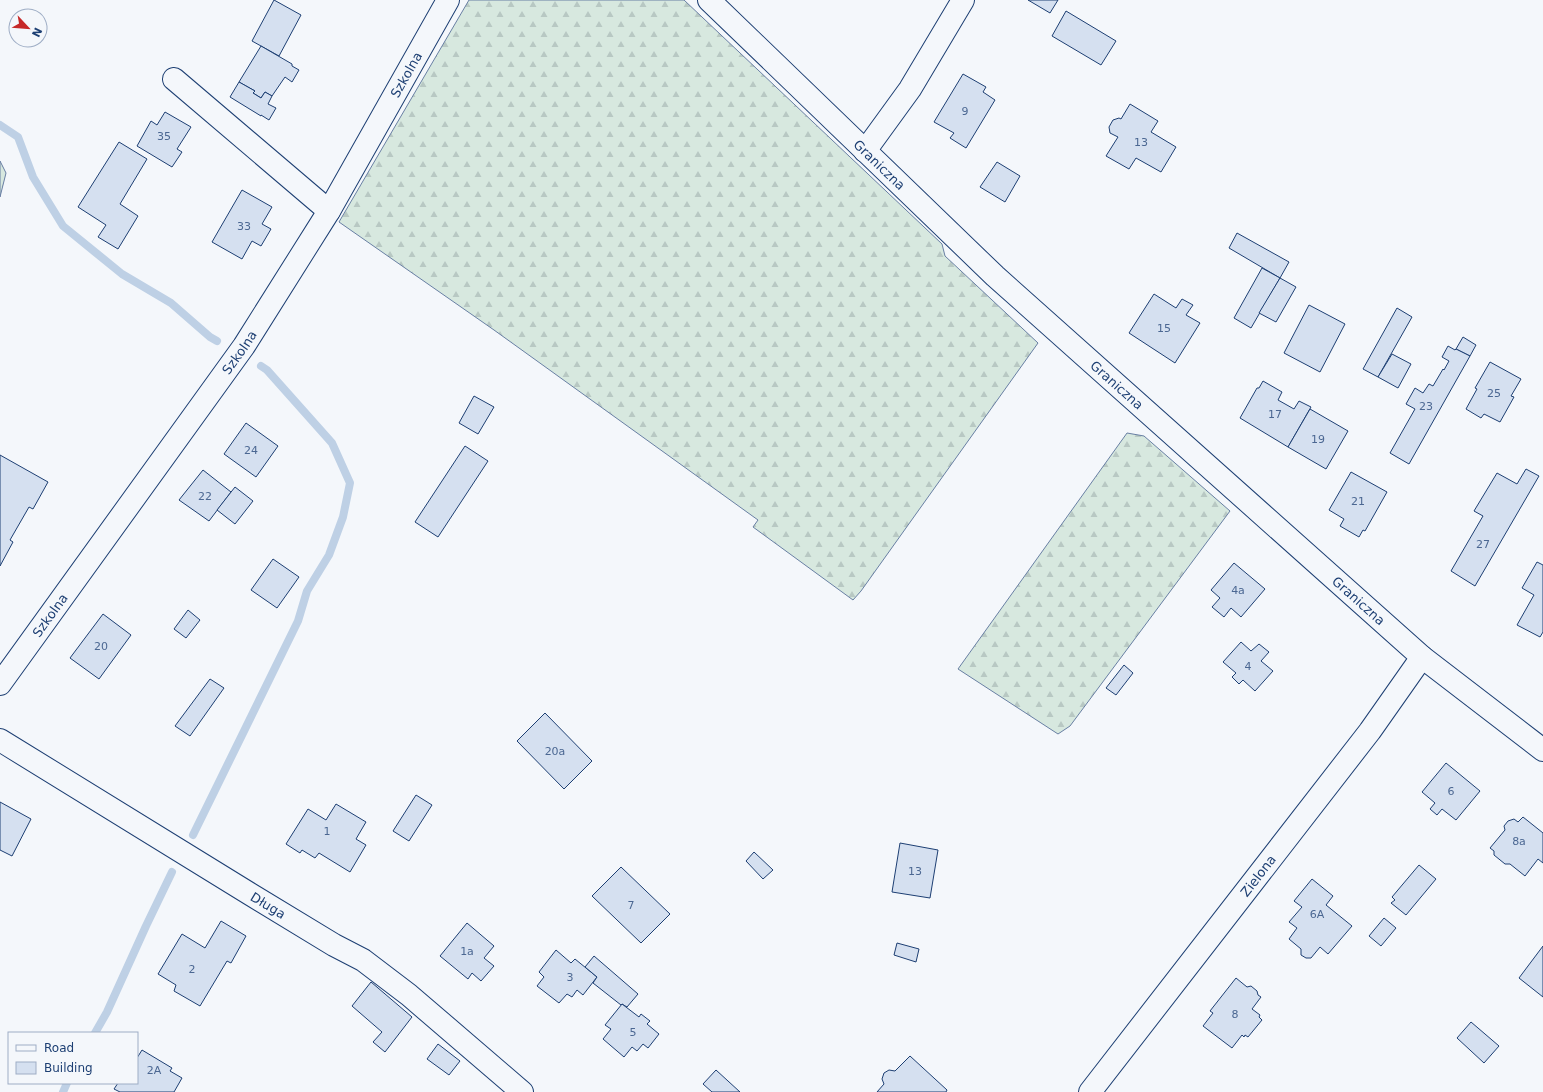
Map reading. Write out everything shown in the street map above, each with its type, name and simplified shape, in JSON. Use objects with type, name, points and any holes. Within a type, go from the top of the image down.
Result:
[{"type":"street","name":"Szkolna","points":[[0,684],[244,346],[329,211],[448,0]]},
{"type":"street","name":"Graniczna","points":[[709,0],[864,151],[996,276],[1422,657],[1543,750]]},
{"type":"street","points":[[864,151],[910,89],[963,0]]},
{"type":"street","points":[[174,79],[329,211]]},
{"type":"street","name":"Zielona","points":[[1090,1092],[1370,731],[1422,657]]},
{"type":"street","name":"Długa","points":[[0,740],[334,945],[363,960],[409,995],[522,1092]]},
{"type":"green space","points":[[469,0],[684,0],[942,244],[945,256],[1038,343],[861,591],[853,600],[753,527],[758,520],[494,330],[339,222]]},
{"type":"green space","points":[[0,161],[6,173],[0,197]]},
{"type":"green space","points":[[1127,433],[1144,436],[1230,511],[1070,726],[1058,734],[958,669]]},
{"type":"building","points":[[274,0],[301,15],[279,56],[252,41]]},
{"type":"building","points":[[1028,0],[1058,0],[1050,13]]},
{"type":"building","points":[[1066,11],[1116,41],[1101,65],[1052,36]]},
{"type":"building","points":[[261,46],[292,64],[292,66],[299,70],[292,82],[285,77],[272,96],[265,92],[261,98],[253,93],[255,91],[239,82]]},
{"type":"building","points":[[963,74],[986,87],[983,92],[995,100],[966,148],[950,138],[954,133],[934,122]]},
{"type":"building","points":[[239,82],[255,91],[253,93],[261,98],[265,92],[272,96],[268,104],[276,108],[269,120],[230,97]]},
{"type":"building","points":[[1130,104],[1158,121],[1151,132],[1176,147],[1161,172],[1136,158],[1129,169],[1106,156],[1118,137],[1110,133],[1109,127],[1113,120],[1119,118],[1121,119]]},
{"type":"building","points":[[165,112],[191,127],[177,149],[182,152],[172,167],[137,146],[151,121],[157,125]]},
{"type":"building","points":[[119,142],[147,159],[120,204],[138,216],[118,249],[98,237],[106,225],[78,207]]},
{"type":"building","points":[[997,162],[1020,176],[1005,202],[980,187]]},
{"type":"building","points":[[242,190],[272,207],[262,224],[271,229],[261,246],[252,241],[242,259],[212,242]]},
{"type":"building","points":[[1237,233],[1289,262],[1280,278],[1229,248]]},
{"type":"building","points":[[1262,268],[1280,278],[1251,328],[1234,318]]},
{"type":"building","points":[[1280,278],[1296,287],[1276,322],[1259,313]]},
{"type":"building","points":[[1154,294],[1176,308],[1182,299],[1193,305],[1186,315],[1200,323],[1175,363],[1129,333]]},
{"type":"building","points":[[1309,305],[1345,324],[1320,372],[1284,353]]},
{"type":"building","points":[[1397,308],[1412,317],[1378,377],[1363,369]]},
{"type":"building","points":[[1463,337],[1476,345],[1470,356],[1456,349]]},
{"type":"building","points":[[1448,346],[1470,356],[1409,464],[1390,453],[1415,409],[1406,404],[1415,388],[1423,393],[1429,384],[1433,386],[1449,361],[1442,357]]},
{"type":"building","points":[[1392,354],[1411,364],[1398,388],[1378,377]]},
{"type":"building","points":[[1490,362],[1521,379],[1511,396],[1514,397],[1500,422],[1484,414],[1481,418],[1466,409],[1477,389],[1475,388]]},
{"type":"building","points":[[1263,381],[1282,392],[1278,400],[1294,409],[1299,401],[1311,407],[1288,447],[1240,418],[1257,388],[1259,388]]},
{"type":"building","points":[[474,396],[494,407],[478,434],[459,423]]},
{"type":"building","points":[[1310,409],[1348,431],[1326,469],[1288,447]]},
{"type":"building","points":[[246,423],[278,446],[256,477],[224,454]]},
{"type":"building","points":[[465,446],[488,461],[438,537],[415,522]]},
{"type":"building","points":[[0,455],[48,482],[33,509],[29,507],[10,540],[13,542],[0,566]]},
{"type":"building","points":[[1526,469],[1539,476],[1475,586],[1451,571],[1483,516],[1474,511],[1497,473],[1517,484]]},
{"type":"building","points":[[203,470],[231,492],[209,521],[179,500]]},
{"type":"building","points":[[1351,472],[1387,492],[1365,531],[1363,530],[1359,537],[1340,526],[1344,519],[1329,510]]},
{"type":"building","points":[[235,487],[253,501],[235,524],[217,510]]},
{"type":"building","points":[[273,559],[299,577],[277,608],[251,590]]},
{"type":"building","points":[[1537,562],[1543,565],[1543,632],[1540,637],[1517,625],[1534,595],[1522,588]]},
{"type":"building","points":[[1234,563],[1265,589],[1241,617],[1231,608],[1224,617],[1212,607],[1220,598],[1211,590]]},
{"type":"building","points":[[188,610],[200,620],[186,638],[174,629]]},
{"type":"building","points":[[103,614],[131,635],[99,679],[70,658]]},
{"type":"building","points":[[1241,642],[1251,651],[1259,644],[1269,652],[1261,661],[1273,671],[1255,691],[1243,680],[1239,684],[1232,677],[1236,673],[1223,662]]},
{"type":"building","points":[[1124,665],[1133,673],[1116,695],[1106,688]]},
{"type":"building","points":[[210,679],[224,688],[190,736],[175,726]]},
{"type":"building","points":[[545,713],[592,761],[564,789],[517,741]]},
{"type":"building","points":[[1446,763],[1480,791],[1456,820],[1442,809],[1437,815],[1430,809],[1435,803],[1422,792]]},
{"type":"building","points":[[416,795],[432,805],[409,841],[393,831]]},
{"type":"building","points":[[0,802],[31,819],[12,856],[0,850]]},
{"type":"building","points":[[336,804],[366,822],[356,839],[366,845],[350,872],[319,853],[315,858],[302,850],[300,853],[286,844],[308,809],[326,820]]},
{"type":"building","points":[[1523,817],[1543,833],[1543,863],[1538,859],[1525,876],[1510,864],[1505,864],[1494,855],[1494,851],[1490,848],[1505,830],[1504,826],[1508,821],[1514,819],[1518,822]]},
{"type":"building","points":[[900,843],[938,850],[930,898],[892,892]]},
{"type":"building","points":[[754,852],[773,870],[763,879],[746,861]]},
{"type":"building","points":[[1419,865],[1436,879],[1406,915],[1391,903],[1395,900],[1392,897]]},
{"type":"building","points":[[621,867],[670,914],[641,943],[592,896]]},
{"type":"building","points":[[1312,879],[1333,896],[1326,905],[1352,926],[1328,954],[1320,947],[1311,958],[1306,958],[1301,955],[1301,949],[1289,939],[1297,928],[1289,922],[1302,907],[1294,901]]},
{"type":"building","points":[[1384,918],[1396,928],[1381,946],[1369,936]]},
{"type":"building","points":[[221,921],[246,936],[231,963],[227,961],[200,1006],[174,991],[176,985],[158,974],[182,934],[205,948]]},
{"type":"building","points":[[467,923],[494,946],[484,958],[494,966],[481,981],[472,973],[468,979],[440,956]]},
{"type":"building","points":[[897,943],[919,949],[916,962],[894,955]]},
{"type":"building","points":[[1543,946],[1543,997],[1519,978]]},
{"type":"building","points":[[556,950],[571,963],[575,959],[597,977],[583,995],[577,990],[572,997],[567,994],[559,1003],[537,986],[544,977],[539,972]]},
{"type":"building","points":[[594,956],[638,994],[627,1007],[622,1004],[621,1005],[593,983],[597,977],[585,967]]},
{"type":"building","points":[[1236,978],[1247,987],[1251,986],[1261,997],[1252,1009],[1260,1015],[1259,1017],[1262,1020],[1248,1037],[1245,1035],[1244,1037],[1242,1035],[1232,1048],[1203,1026],[1213,1013],[1210,1011]]},
{"type":"building","points":[[371,982],[412,1017],[385,1052],[373,1042],[382,1032],[352,1006]]},
{"type":"building","points":[[622,1004],[639,1017],[641,1014],[650,1021],[647,1024],[659,1034],[648,1048],[643,1044],[637,1051],[632,1047],[624,1057],[603,1039],[611,1029],[605,1025]]},
{"type":"building","points":[[1471,1022],[1499,1046],[1484,1063],[1457,1038]]},
{"type":"building","points":[[438,1044],[460,1061],[449,1075],[427,1059]]},
{"type":"building","points":[[142,1050],[172,1068],[170,1071],[182,1078],[174,1092],[120,1092],[114,1089],[117,1084],[138,1084],[138,1056]]},
{"type":"building","points":[[910,1056],[947,1090],[946,1092],[877,1092],[884,1084],[882,1079],[884,1073],[889,1070],[895,1071]]},
{"type":"building","points":[[716,1070],[740,1092],[712,1092],[703,1084]]},
{"type":"waterway","points":[[0,125],[18,137],[33,177],[63,226],[122,274],[171,303],[210,337],[217,341]]},
{"type":"waterway","points":[[193,835],[298,621],[307,591],[329,555],[343,517],[350,483],[332,443],[267,370],[261,366]]},
{"type":"waterway","points":[[96,1032],[107,1012],[172,872]]},
{"type":"waterway","points":[[63,1092],[67,1084]]}]
